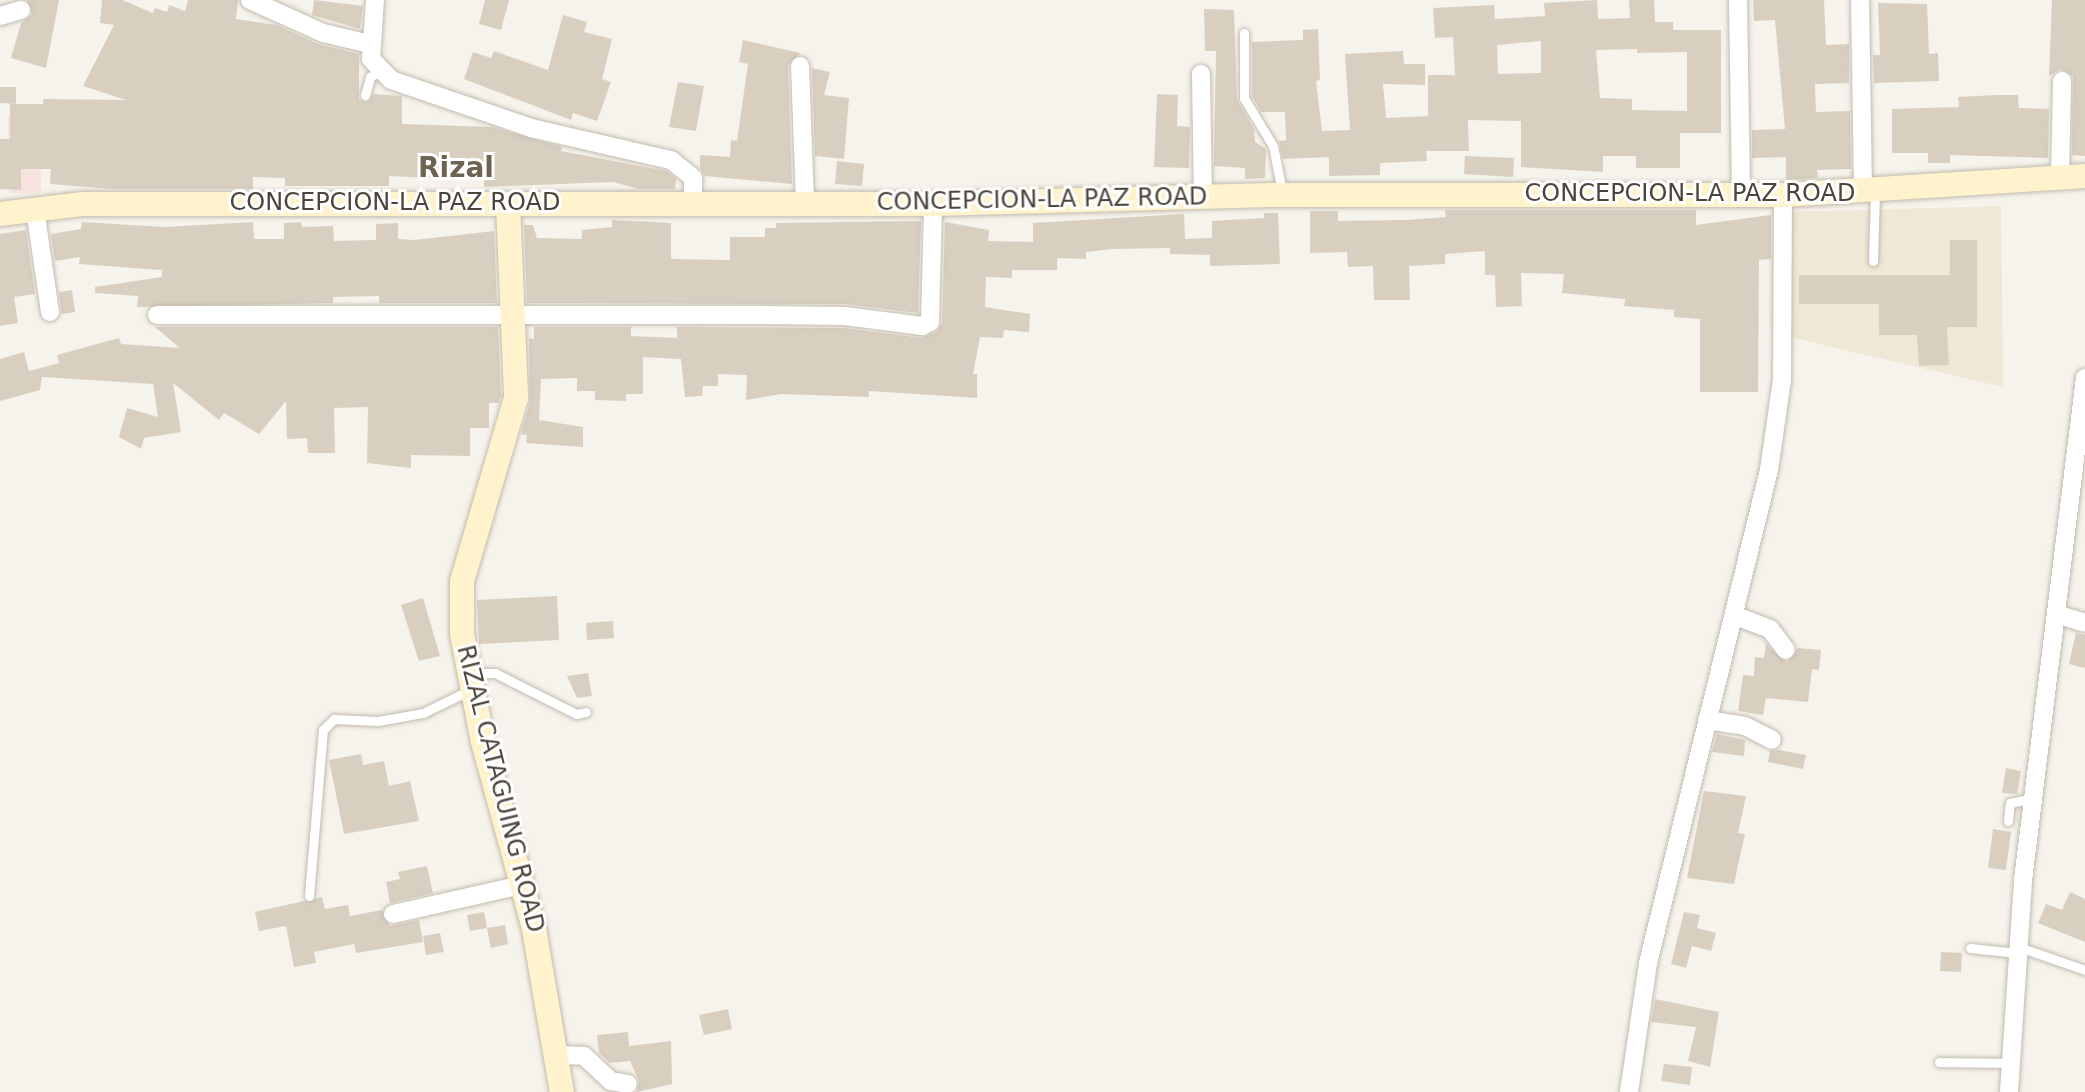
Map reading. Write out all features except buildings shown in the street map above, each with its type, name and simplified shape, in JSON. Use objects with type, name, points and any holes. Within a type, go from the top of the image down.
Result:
[{"type":"main road","name":"CONCEPCION-LA PAZ ROAD","points":[[0,214],[83,204],[508,204],[693,200],[933,204],[1282,195],[1783,195],[1869,192],[2085,176]]},
{"type":"main road","name":"RIZAL CATAGUING ROAD","points":[[508,204],[516,398],[462,581],[462,634],[522,885],[559,1055],[562,1092]]},
{"type":"street","points":[[250,0],[323,33],[370,44]]},
{"type":"street","points":[[375,0],[370,44],[380,71],[391,80],[531,128],[671,160],[693,178],[693,200]]},
{"type":"street","points":[[1738,0],[1741,195]]},
{"type":"street","points":[[1860,0],[1869,192]]},
{"type":"street","points":[[0,16],[21,10]]},
{"type":"street","points":[[800,66],[805,202]]},
{"type":"street","points":[[1201,74],[1203,197]]},
{"type":"street","points":[[2060,178],[2062,81]]},
{"type":"street","points":[[1629,1092],[1648,963],[1707,720],[1736,616],[1769,470],[1782,380],[1783,195]]},
{"type":"street","points":[[157,315],[845,316],[927,325],[933,204]]},
{"type":"street","points":[[35,209],[50,312]]},
{"type":"street","points":[[2009,1092],[2018,950],[2033,798],[2056,614],[2078,496],[2085,378]]},
{"type":"street","points":[[2056,614],[2085,623]]},
{"type":"street","points":[[1736,616],[1770,629],[1786,650]]},
{"type":"street","points":[[1707,720],[1745,726],[1772,740]]},
{"type":"street","points":[[393,914],[522,885]]},
{"type":"street","points":[[559,1055],[584,1056],[611,1081],[628,1084]]},
{"type":"lane","points":[[1244,33],[1244,98],[1273,146],[1282,195]]},
{"type":"lane","points":[[365,95],[370,77],[380,71]]},
{"type":"lane","points":[[1869,192],[1873,261]]},
{"type":"lane","points":[[309,896],[323,730],[334,719],[378,721],[423,713],[471,681],[495,673],[576,714],[586,712]]},
{"type":"lane","points":[[2008,821],[2010,803],[2033,798]]},
{"type":"lane","points":[[1970,948],[2018,950],[2085,970]]},
{"type":"lane","points":[[1939,1062],[2011,1063]]},
{"type":"shaded area","points":[[8,117],[40,117],[41,193],[9,193]]},
{"type":"shaded area","points":[[2001,206],[2003,387],[1785,336],[1789,212]]},
{"type":"district","name":"Rizal","points":[[456,168]]}]
